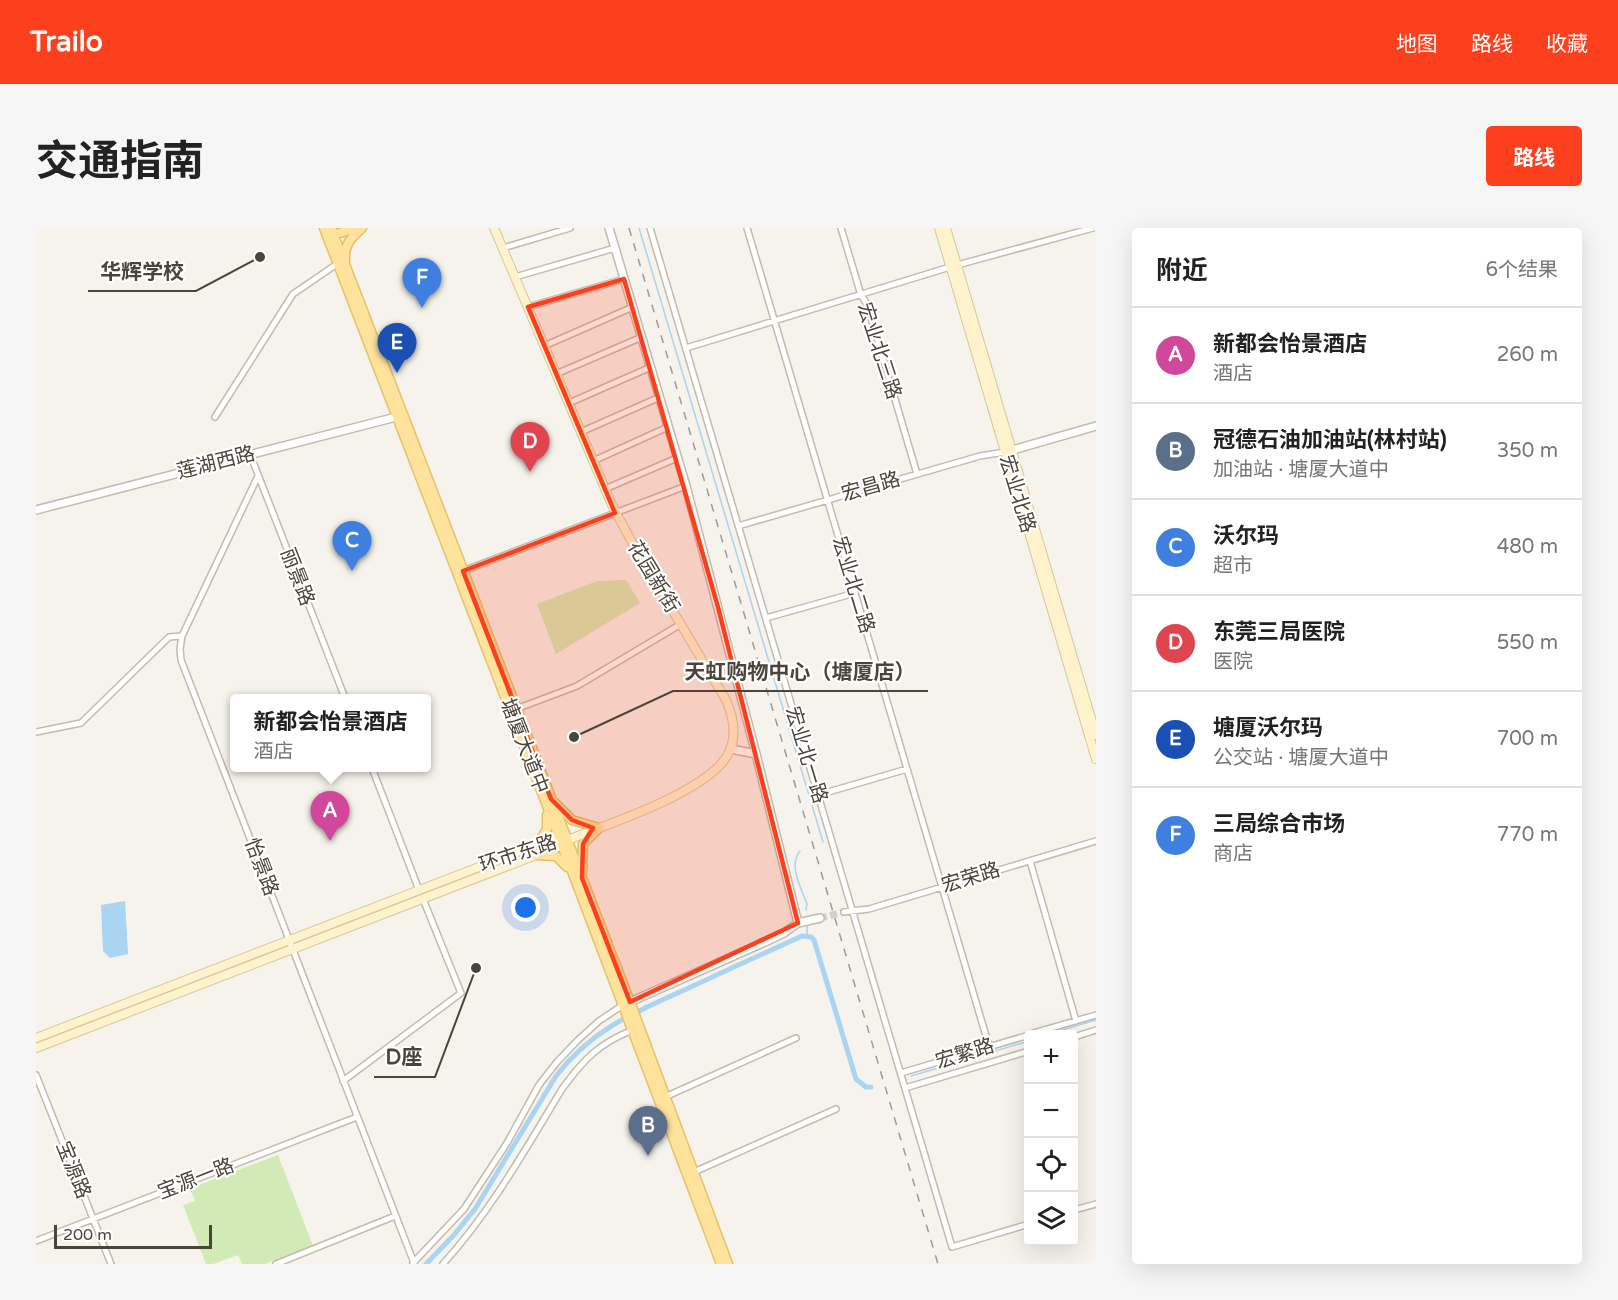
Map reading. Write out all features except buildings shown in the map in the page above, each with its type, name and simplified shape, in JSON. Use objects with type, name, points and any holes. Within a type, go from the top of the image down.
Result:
[{"type":"main road","points":[[331,230],[356,228]]},
{"type":"main road","points":[[346,270],[345,248],[348,241],[362,228]]},
{"type":"main road","name":"花园新街","points":[[494,228],[616,513],[732,714],[734,729],[731,749]]},
{"type":"main road","name":"宏业北路","points":[[939,228],[954,267],[1096,759]]},
{"type":"main road","name":"宏业北路","points":[[946,228],[954,267]]},
{"type":"main road","name":"塘厦大道中","points":[[331,230],[337,264],[548,799]]},
{"type":"main road","name":"塘厦大道中","points":[[331,230],[516,709],[721,1264]]},
{"type":"main road","name":"宏业北路","points":[[1008,451],[1096,735]]},
{"type":"main road","points":[[563,840],[673,798],[707,776],[724,760],[731,749]]},
{"type":"main road","points":[[548,799],[573,820],[599,828]]},
{"type":"main road","points":[[538,844],[546,833],[548,825],[548,799]]},
{"type":"main road","points":[[579,879],[582,848],[585,841],[599,828]]},
{"type":"main road","name":"环市东路","points":[[36,1038],[538,844],[563,840]]},
{"type":"main road","name":"环市东路","points":[[36,1048],[536,855],[563,840]]},
{"type":"main road","points":[[536,855],[549,854],[559,857],[579,879]]},
{"type":"main road","name":"塘厦大道中","points":[[634,1026],[665,1097],[728,1264]]},
{"type":"street","points":[[503,248],[570,228]]},
{"type":"street","points":[[609,228],[686,486],[798,923]]},
{"type":"street","name":"宏业北一路","points":[[650,228],[952,1247],[1024,1225]]},
{"type":"street","name":"宏业北二路","points":[[747,228],[989,1046]]},
{"type":"street","name":"宏业北三路","points":[[842,228],[917,474]]},
{"type":"street","points":[[686,348],[954,267],[1093,228]]},
{"type":"street","points":[[515,277],[615,248]]},
{"type":"street","points":[[215,417],[293,294],[337,264]]},
{"type":"street","points":[[528,307],[624,279]]},
{"type":"street","points":[[544,346],[633,307]]},
{"type":"street","points":[[556,374],[642,337]]},
{"type":"street","points":[[569,403],[651,367]]},
{"type":"street","points":[[581,432],[660,397]]},
{"type":"street","name":"莲湖西路","points":[[36,510],[396,417]]},
{"type":"street","points":[[593,461],[668,427]]},
{"type":"street","points":[[1008,451],[1096,427]]},
{"type":"street","name":"宏昌路","points":[[738,526],[980,456],[1008,451]]},
{"type":"street","name":"丽景路","points":[[250,454],[343,694]]},
{"type":"street","points":[[605,489],[677,458]]},
{"type":"street","name":"怡景路","points":[[258,476],[182,636],[181,660],[413,1263]]},
{"type":"street","points":[[463,571],[686,486]]},
{"type":"street","points":[[766,618],[855,593]]},
{"type":"street","points":[[516,709],[577,686],[681,624]]},
{"type":"street","points":[[36,732],[81,723],[169,637],[182,636]]},
{"type":"street","points":[[731,749],[756,754]]},
{"type":"street","points":[[818,795],[907,769]]},
{"type":"street","points":[[374,772],[419,890]]},
{"type":"street","name":"宏荣路","points":[[844,912],[869,909],[1096,841]]},
{"type":"street","points":[[1030,861],[1076,1021]]},
{"type":"street","points":[[343,1081],[461,993],[423,898]]},
{"type":"street","points":[[413,1263],[464,1209],[507,1143],[539,1085],[557,1062],[585,1034],[627,1006],[775,938],[798,923],[820,918]]},
{"type":"street","name":"宏繁路","points":[[1046,1030],[1096,1015]]},
{"type":"street","points":[[443,1264],[480,1221],[572,1075],[599,1046],[634,1026]]},
{"type":"street","points":[[1078,1036],[1096,1030]]},
{"type":"street","name":"宏繁路","points":[[901,1073],[1024,1036]]},
{"type":"street","points":[[665,1097],[796,1038]]},
{"type":"street","points":[[905,1088],[1024,1052]]},
{"type":"street","name":"宝源路","points":[[36,1075],[111,1264]]},
{"type":"street","points":[[693,1172],[836,1109]]},
{"type":"street","name":"宝源一路","points":[[36,1242],[357,1118]]},
{"type":"street","points":[[1078,1209],[1096,1204]]},
{"type":"street","points":[[276,1264],[395,1216]]},
{"type":"highlighted area","points":[[624,279],[718,607],[798,923],[630,1002],[582,878],[583,844],[593,828],[572,820],[551,799],[463,571],[615,513],[528,307]]},
{"type":"green space","points":[[626,580],[640,603],[556,654],[537,604],[597,581]]},
{"type":"green space","points":[[278,1155],[313,1246],[265,1264],[242,1264],[238,1255],[213,1264],[206,1264],[183,1205],[195,1201],[190,1188]]},
{"type":"water","points":[[125,901],[128,954],[110,958],[103,951],[101,905]]},
{"type":"waterway","points":[[639,228],[823,842]]},
{"type":"waterway","points":[[800,851],[795,870],[807,904],[806,910]]},
{"type":"waterway","points":[[807,926],[807,936]]},
{"type":"waterway","points":[[426,1264],[475,1209],[556,1076],[586,1045],[618,1022],[802,936],[811,937],[814,940],[856,1079],[866,1087],[871,1087]]},
{"type":"waterway","points":[[1062,1030],[1096,1020]]},
{"type":"waterway","points":[[911,1076],[1024,1042]]},
{"type":"tunnel","points":[[820,918],[844,912]]},
{"type":"railway","points":[[629,228],[938,1264]]},
{"type":"place","name":"华辉学校","points":[[260,257]]},
{"type":"place","name":"三局综合市场","points":[[422,308]]},
{"type":"place","name":"塘厦沃尔玛","points":[[397,373]]},
{"type":"place","name":"东莞三局医院","points":[[530,472]]},
{"type":"place","name":"沃尔玛","points":[[352,571]]},
{"type":"place","name":"天虹购物中心（塘厦店）","points":[[574,737]]},
{"type":"place","name":"新都会怡景酒店","points":[[330,841]]},
{"type":"place","name":"D座","points":[[476,968]]},
{"type":"place","name":"冠德石油加油站(林村站)","points":[[648,1156]]}]
